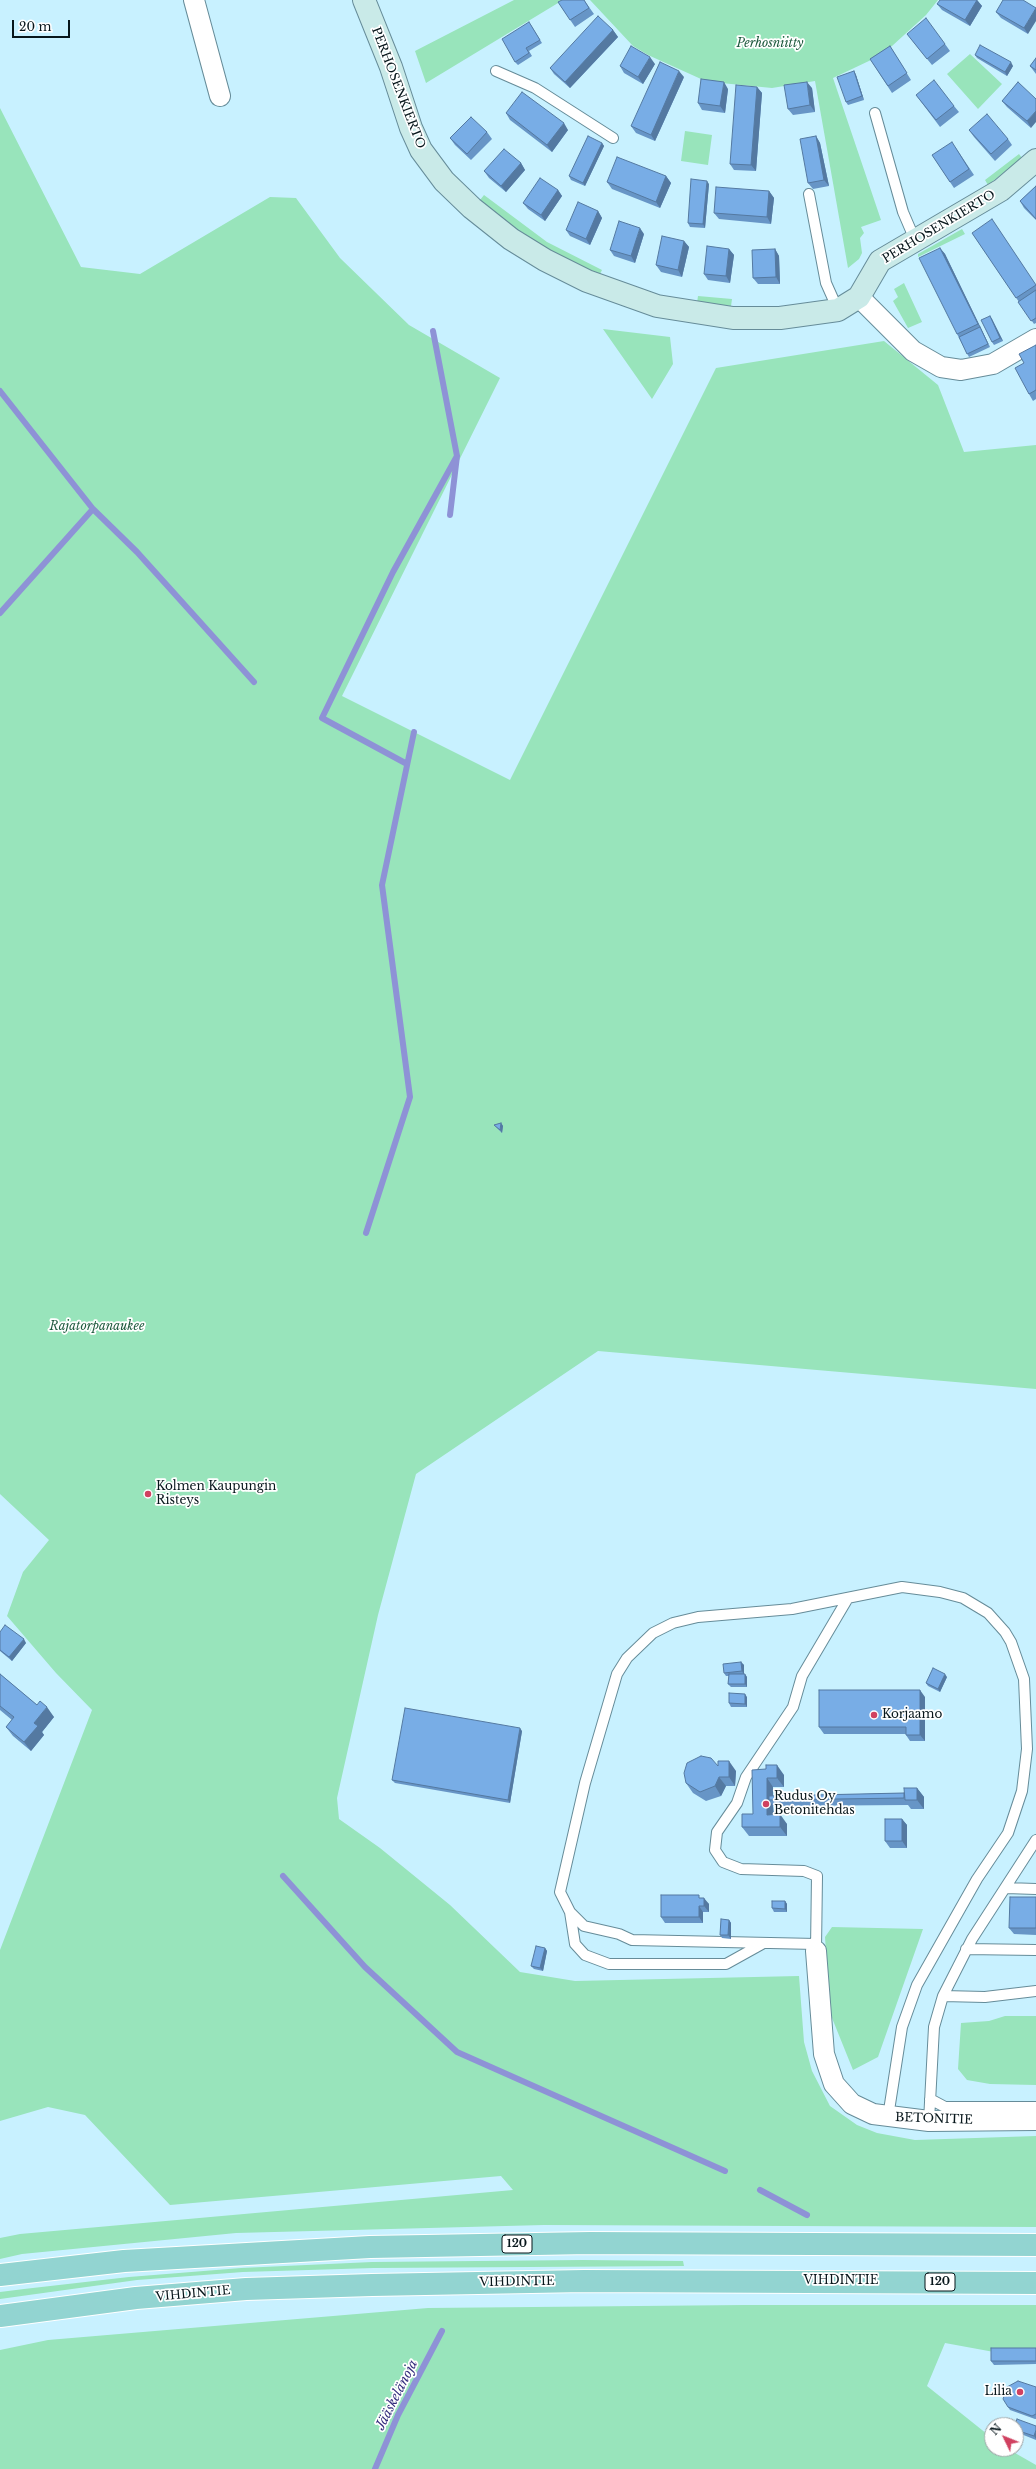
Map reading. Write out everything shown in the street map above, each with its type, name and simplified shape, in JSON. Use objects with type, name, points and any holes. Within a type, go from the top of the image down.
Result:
[{"type":"main road","name":"120","points":[[0,2275],[124,2261],[370,2247],[590,2243],[1036,2245]]},
{"type":"main road","name":"VIHDINTIE","points":[[0,2316],[136,2298],[246,2289],[372,2284],[584,2281],[1036,2284]]},
{"type":"street","points":[[194,0],[220,96]]},
{"type":"street","name":"PERHOSENKIERTO","points":[[364,0],[391,67],[411,128],[421,150],[444,181],[472,208],[511,239],[545,260],[587,282],[657,306],[733,318],[780,318],[838,310],[859,297],[880,261],[1001,190],[1036,160]]},
{"type":"street","points":[[859,297],[913,351],[933,364],[946,368],[974,369],[993,364],[1036,340]]},
{"type":"street","name":"BETONITIE","points":[[816,1948],[824,2054],[834,2084],[852,2104],[873,2114],[888,2118],[929,2121],[1036,2120]]},
{"type":"lane","points":[[496,71],[535,88],[613,138]]},
{"type":"lane","points":[[875,113],[903,212],[915,240]]},
{"type":"lane","points":[[809,194],[826,283],[838,310]]},
{"type":"lane","points":[[762,1944],[726,1964],[609,1964],[585,1955],[575,1944],[570,1912],[560,1892],[585,1784],[617,1674],[627,1658],[653,1633],[673,1623],[698,1617],[792,1609],[902,1587],[940,1592],[963,1598],[988,1613],[1012,1642],[1024,1679],[1027,1749],[1022,1791],[1008,1833],[977,1879],[917,1984],[902,2027],[888,2118]]},
{"type":"lane","points":[[570,1912],[584,1926],[619,1934],[632,1940],[762,1944],[816,1948],[817,1876],[804,1871],[741,1869],[723,1862],[716,1850],[717,1832],[737,1803],[746,1777],[793,1707],[802,1676],[848,1598]]},
{"type":"lane","points":[[929,2121],[934,2028],[943,1996],[966,1949],[1036,1840]]},
{"type":"lane","points":[[1006,1888],[1036,1889]]},
{"type":"lane","points":[[966,1949],[1036,1950]]},
{"type":"lane","points":[[943,1996],[985,1996],[1036,1991]]},
{"type":"lane","points":[[930,2099],[945,2107],[1036,2106]]},
{"type":"green space","points":[[514,0],[563,0],[426,83],[415,51]]},
{"type":"green space","name":"Perhosniitty","points":[[590,0],[938,0],[926,15],[892,46],[871,60],[833,78],[881,220],[861,227],[864,233],[860,238],[862,253],[859,259],[848,268],[815,81],[772,88],[721,83],[701,79],[648,55],[633,46]]},
{"type":"green space","points":[[970,54],[1002,84],[978,109],[947,74]]},
{"type":"green space","name":"Rajatorpanaukee","points":[[0,108],[81,267],[140,274],[270,197],[296,198],[340,258],[409,325],[500,378],[342,696],[510,780],[716,368],[884,341],[938,385],[964,452],[1036,445],[1036,1389],[598,1351],[416,1474],[378,1615],[337,1798],[339,1819],[380,1848],[450,1905],[520,1972],[575,1981],[799,1976],[804,2042],[812,2071],[830,2106],[857,2125],[877,2133],[915,2140],[1036,2136],[1036,2227],[544,2225],[236,2233],[22,2254],[0,2259],[0,2238],[20,2234],[513,2190],[501,2176],[170,2205],[85,2115],[48,2107],[0,2121],[0,1950],[92,1710],[56,1673],[7,1616],[23,1572],[49,1540],[0,1494]]},
{"type":"green space","points":[[685,131],[712,135],[708,165],[681,161]]},
{"type":"green space","points":[[1019,154],[1022,158],[988,185],[985,180]]},
{"type":"green space","points":[[484,195],[547,242],[602,270],[599,276],[549,250],[514,227],[480,200]]},
{"type":"green space","points":[[962,229],[965,234],[918,257],[918,254]]},
{"type":"green space","points":[[904,283],[922,322],[908,328],[893,301],[898,297],[894,289]]},
{"type":"green space","points":[[698,296],[732,299],[731,306],[697,303]]},
{"type":"green space","points":[[603,329],[670,337],[673,364],[652,399]]},
{"type":"green space","points":[[832,1927],[923,1929],[878,2057],[853,2070],[830,2013],[825,1937]]},
{"type":"green space","points":[[1005,2016],[1036,2016],[1036,2085],[990,2084],[967,2080],[958,2069],[961,2023],[989,2021]]},
{"type":"green space","points":[[583,2260],[683,2261],[684,2266],[374,2268],[243,2272],[137,2280],[0,2299],[0,2292],[129,2277],[241,2268],[372,2262]]},
{"type":"green space","points":[[744,2305],[1036,2305],[1036,2351],[994,2352],[945,2343],[927,2386],[984,2432],[984,2457],[1022,2457],[1036,2465],[1036,2469],[0,2469],[0,2350],[48,2340],[428,2308]]},
{"type":"building","points":[[562,0],[584,0],[589,8],[570,20],[558,2]]},
{"type":"building","points":[[940,0],[977,0],[965,20],[937,4]]},
{"type":"building","points":[[1003,0],[1023,0],[1036,8],[1024,28],[996,12]]},
{"type":"building","points":[[598,16],[613,30],[565,82],[550,68]]},
{"type":"building","points":[[926,18],[945,44],[927,59],[907,34]]},
{"type":"building","points":[[529,22],[540,40],[526,48],[529,53],[515,62],[502,39]]},
{"type":"building","points":[[980,45],[1011,62],[1005,72],[975,55]]},
{"type":"building","points":[[631,46],[650,57],[638,77],[620,66]]},
{"type":"building","points":[[890,46],[907,73],[888,86],[870,59]]},
{"type":"building","points":[[1036,58],[1036,70],[1030,66]]},
{"type":"building","points":[[660,62],[679,71],[651,135],[631,126]]},
{"type":"building","points":[[854,71],[862,96],[846,102],[837,77]]},
{"type":"building","points":[[701,79],[724,82],[720,106],[698,103]]},
{"type":"building","points":[[934,80],[954,106],[936,120],[916,95]]},
{"type":"building","points":[[807,82],[810,105],[788,109],[784,85]]},
{"type":"building","points":[[1018,82],[1036,99],[1036,111],[1027,121],[1002,101]]},
{"type":"building","points":[[736,85],[757,87],[751,165],[730,164]]},
{"type":"building","points":[[522,92],[564,123],[547,145],[506,113]]},
{"type":"building","points":[[987,114],[1008,139],[991,154],[969,130]]},
{"type":"building","points":[[471,117],[487,132],[467,154],[450,138]]},
{"type":"building","points":[[588,136],[602,143],[583,183],[569,176]]},
{"type":"building","points":[[816,136],[824,180],[808,183],[800,139]]},
{"type":"building","points":[[952,142],[969,169],[950,182],[932,155]]},
{"type":"building","points":[[504,149],[521,163],[501,186],[484,171]]},
{"type":"building","points":[[617,157],[666,176],[656,202],[607,182]]},
{"type":"building","points":[[540,178],[558,190],[541,215],[523,203]]},
{"type":"building","points":[[691,179],[707,181],[703,224],[688,223]]},
{"type":"building","points":[[1036,186],[1036,219],[1020,201]]},
{"type":"building","points":[[716,187],[769,191],[767,217],[714,213]]},
{"type":"building","points":[[578,202],[598,211],[586,239],[566,230]]},
{"type":"building","points":[[992,219],[1036,285],[1016,298],[972,233]]},
{"type":"building","points":[[619,221],[640,228],[631,256],[610,250]]},
{"type":"building","points":[[662,236],[684,241],[678,270],[656,265]]},
{"type":"building","points":[[707,246],[729,249],[726,276],[704,274]]},
{"type":"building","points":[[940,248],[978,324],[957,334],[919,258]]},
{"type":"building","points":[[775,249],[776,277],[753,278],[752,250]]},
{"type":"building","points":[[1036,290],[1036,318],[1031,321],[1018,302]]},
{"type":"building","points":[[990,316],[1000,338],[992,342],[981,320]]},
{"type":"building","points":[[980,327],[988,344],[967,354],[959,337]]},
{"type":"building","points":[[1036,345],[1036,390],[1029,394],[1015,368],[1024,363],[1019,354]]},
{"type":"building","points":[[501,1123],[500,1130],[494,1125]]},
{"type":"building","points":[[5,1625],[24,1639],[9,1657],[0,1650],[0,1632]]},
{"type":"building","points":[[741,1662],[742,1671],[724,1673],[723,1664]]},
{"type":"building","points":[[933,1668],[945,1674],[938,1689],[926,1683]]},
{"type":"building","points":[[0,1674],[37,1705],[40,1701],[47,1707],[34,1723],[38,1726],[24,1742],[6,1727],[14,1717],[0,1706]]},
{"type":"building","points":[[729,1674],[745,1674],[745,1684],[728,1684]]},
{"type":"building","name":"Korjaamo","points":[[819,1690],[920,1690],[920,1735],[906,1735],[906,1727],[819,1727]]},
{"type":"building","points":[[729,1693],[745,1694],[745,1704],[729,1703]]},
{"type":"building","points":[[405,1708],[520,1728],[508,1800],[392,1780]]},
{"type":"building","points":[[701,1756],[711,1758],[718,1766],[718,1761],[729,1761],[729,1777],[719,1777],[715,1786],[700,1792],[686,1783],[684,1773],[687,1763]]},
{"type":"building","points":[[766,1765],[777,1765],[777,1778],[767,1778],[767,1815],[780,1814],[780,1827],[742,1827],[742,1814],[753,1814],[752,1770],[766,1769]]},
{"type":"building","points":[[904,1788],[917,1788],[917,1800],[905,1800]]},
{"type":"building","points":[[904,1793],[904,1798],[769,1800],[769,1796]]},
{"type":"building","points":[[885,1819],[902,1819],[902,1841],[885,1841]]},
{"type":"building","points":[[661,1895],[699,1895],[699,1898],[704,1898],[704,1906],[699,1906],[699,1917],[661,1917]]},
{"type":"building","points":[[1010,1897],[1036,1897],[1036,1928],[1009,1928]]},
{"type":"building","points":[[772,1901],[785,1901],[785,1909],[772,1908]]},
{"type":"building","points":[[721,1919],[729,1920],[728,1935],[720,1935]]},
{"type":"building","points":[[536,1946],[545,1948],[540,1968],[531,1966]]},
{"type":"building","points":[[991,2348],[1036,2348],[1036,2361],[991,2361]]},
{"type":"building","points":[[1018,2381],[1036,2387],[1036,2414],[1032,2416],[1008,2407],[1003,2399],[1007,2387]]},
{"type":"building","points":[[1024,2422],[1036,2426],[1034,2436],[1024,2433]]},
{"type":"waterway","points":[[433,331],[457,456],[450,515]]},
{"type":"waterway","points":[[0,391],[93,509],[0,613]]},
{"type":"waterway","points":[[407,764],[322,718],[393,572],[457,456]]},
{"type":"waterway","points":[[93,509],[137,552],[254,682]]},
{"type":"waterway","points":[[366,1233],[410,1097],[382,885],[414,732]]},
{"type":"waterway","points":[[283,1876],[365,1967],[457,2052],[725,2171]]},
{"type":"waterway","points":[[760,2190],[807,2215]]},
{"type":"waterway","name":"Jääskelänoja","points":[[375,2469],[398,2415],[442,2331]]},
{"type":"place","name":"Kolmen Kaupungin Risteys","points":[[148,1494]]},
{"type":"place","name":"Korjaamo","points":[[874,1715]]},
{"type":"place","name":"Rudus Oy Betonitehdas","points":[[766,1804]]},
{"type":"place","name":"Lilia","points":[[1020,2392]]}]
